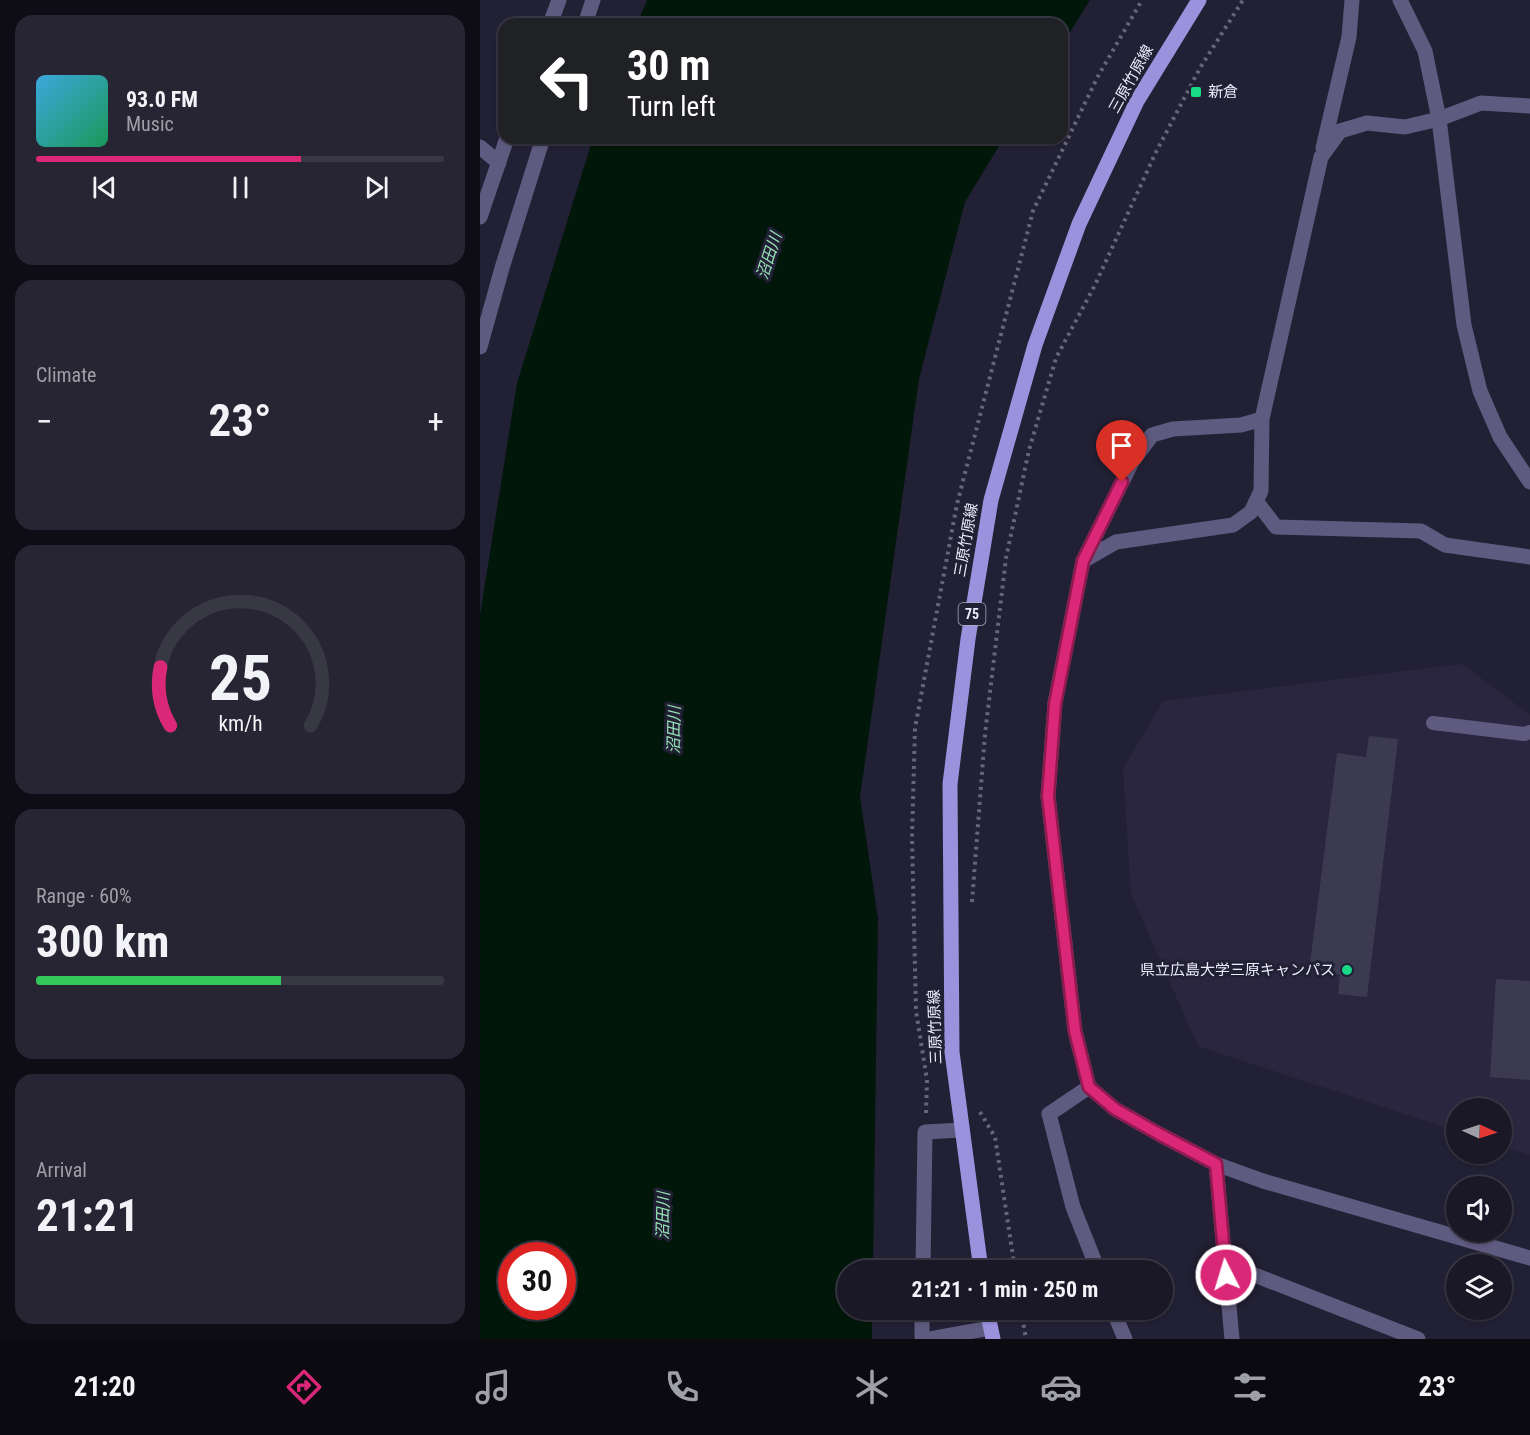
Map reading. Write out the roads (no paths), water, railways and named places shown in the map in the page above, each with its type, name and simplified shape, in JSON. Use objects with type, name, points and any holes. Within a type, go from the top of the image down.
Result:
[{"type":"main road","name":"三原竹原線","points":[[980,1260],[952,1052],[950,784],[968,639],[991,500],[1035,345],[1079,224],[1137,101],[1199,0]]},
{"type":"street","points":[[552,18],[559,0]]},
{"type":"street","points":[[587,18],[593,0]]},
{"type":"street","points":[[1083,561],[1116,542],[1233,525],[1251,512],[1261,491],[1262,419],[1349,37],[1352,0]]},
{"type":"street","points":[[1400,0],[1425,51],[1439,119],[1464,325],[1480,391],[1500,437],[1530,482]]},
{"type":"street","points":[[1321,157],[1340,131],[1367,123],[1405,127],[1439,119],[1481,103],[1530,106]]},
{"type":"street","points":[[480,217],[505,144]]},
{"type":"street","points":[[480,347],[541,144]]},
{"type":"street","points":[[480,147],[499,163]]},
{"type":"street","points":[[1262,419],[1241,425],[1173,429],[1152,435],[1132,462],[1083,561],[1055,704],[1048,796],[1075,1031],[1089,1087],[1115,1109],[1216,1164],[1263,1181],[1530,1258]]},
{"type":"street","points":[[1256,501],[1276,527],[1421,531],[1445,545],[1530,557]]},
{"type":"street","points":[[1089,1087],[1049,1114],[1073,1207],[1094,1260]]},
{"type":"street","points":[[923,1260],[925,1132],[961,1130]]},
{"type":"street","points":[[1216,1164],[1232,1339]]},
{"type":"street","points":[[1226,1275],[1252,1274],[1418,1339]]},
{"type":"street","points":[[922,1320],[922,1339]]},
{"type":"street","points":[[1117,1320],[1125,1339]]},
{"type":"street","points":[[930,1339],[991,1334]]},
{"type":"lane","points":[[1433,723],[1524,734],[1530,732]]},
{"type":"water","points":[[647,0],[1090,0],[1068,35],[1068,18],[640,18]]},
{"type":"water","name":"沼田川","points":[[591,144],[1000,144],[965,202],[919,379],[860,797],[878,919],[873,1260],[837,1260],[837,1320],[872,1320],[872,1339],[480,1339],[480,615],[517,383]]},
{"type":"place","name":"新倉","points":[[1196,92]]},
{"type":"place","name":"県立広島大学三原キャンパス","points":[[1347,970]]}]
